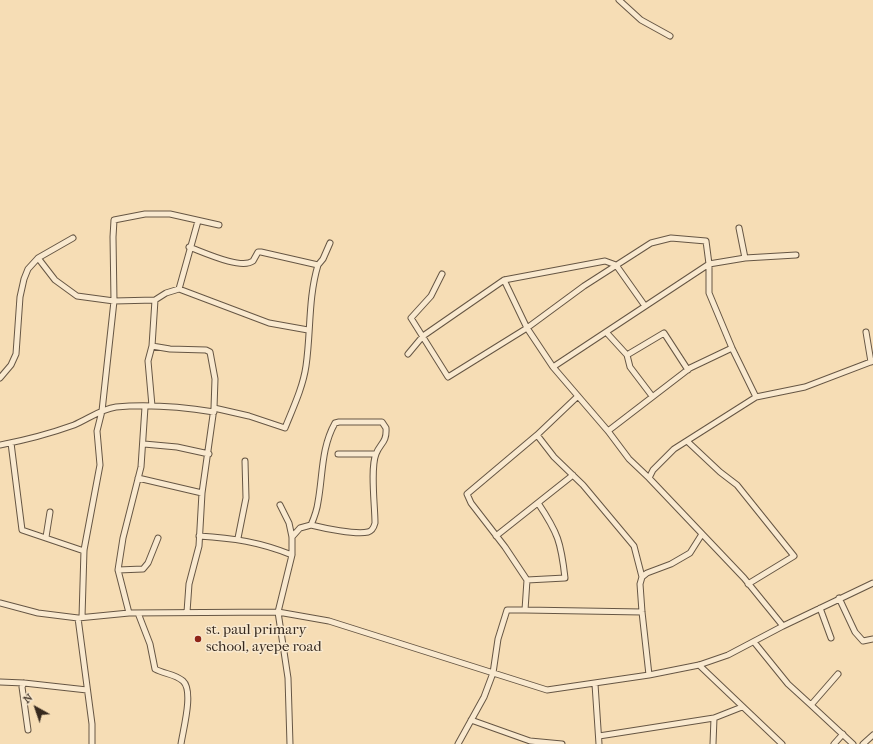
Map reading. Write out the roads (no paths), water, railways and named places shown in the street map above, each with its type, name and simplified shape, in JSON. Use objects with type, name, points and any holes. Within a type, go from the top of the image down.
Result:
[{"type":"street","points":[[619,0],[641,20],[670,36]]},
{"type":"street","points":[[92,744],[92,724],[80,618],[84,551],[100,465],[97,431],[102,411],[114,301],[114,220],[145,214],[170,214],[219,225]]},
{"type":"street","points":[[179,289],[189,248],[198,221]]},
{"type":"street","points":[[739,228],[745,258]]},
{"type":"street","points":[[0,378],[11,365],[16,354],[22,284],[28,269],[38,258],[73,238]]},
{"type":"street","points":[[442,274],[431,296],[411,318],[424,336],[448,378],[527,328],[584,286],[651,243],[671,238],[706,241],[709,264],[709,293],[732,348],[756,397]]},
{"type":"street","points":[[0,445],[34,439],[55,432],[102,411],[116,407],[185,407],[214,410],[249,416],[285,428],[300,390],[306,367],[312,289],[318,265],[323,259],[330,244]]},
{"type":"street","points":[[189,248],[245,264],[253,261],[258,252],[261,252],[318,265]]},
{"type":"street","points":[[553,367],[709,264],[745,258],[796,256]]},
{"type":"street","points":[[38,258],[55,280],[77,296],[114,301],[155,300],[166,293],[179,289],[269,323],[308,330]]},
{"type":"street","points":[[408,354],[424,336],[504,280],[605,261],[616,265],[645,306]]},
{"type":"street","points":[[504,280],[527,328],[553,367],[608,431],[629,459],[702,534],[748,584],[783,626]]},
{"type":"street","points":[[152,406],[148,361],[152,346],[155,300]]},
{"type":"street","points":[[606,332],[626,355],[630,367],[652,396]]},
{"type":"street","points":[[649,478],[653,470],[674,449],[756,397],[805,387],[872,361],[866,332]]},
{"type":"street","points":[[626,355],[664,333],[688,370]]},
{"type":"street","points":[[152,346],[170,350],[206,350],[210,352],[213,357],[215,380],[214,410],[209,454],[202,493],[198,552],[189,584],[187,612]]},
{"type":"street","points":[[608,431],[688,370],[732,348]]},
{"type":"street","points":[[525,610],[527,580],[471,503],[468,493],[537,435],[578,396]]},
{"type":"street","points":[[129,613],[118,570],[123,538],[138,478],[144,444],[146,407]]},
{"type":"street","points":[[292,537],[303,526],[311,525],[328,530],[366,532],[372,529],[375,523],[373,476],[376,454],[385,441],[386,428],[383,423],[335,424],[328,439],[322,466],[318,502],[311,525]]},
{"type":"street","points":[[537,435],[554,457],[573,475],[634,546],[642,578]]},
{"type":"street","points":[[687,441],[736,485],[794,556],[748,584]]},
{"type":"street","points":[[11,443],[22,530],[84,551]]},
{"type":"street","points":[[144,444],[177,447],[209,454]]},
{"type":"street","points":[[338,454],[376,454]]},
{"type":"street","points":[[238,538],[246,498],[245,461]]},
{"type":"street","points":[[496,536],[573,475]]},
{"type":"street","points":[[138,478],[202,493]]},
{"type":"street","points":[[527,580],[565,578],[562,550],[555,527],[538,503]]},
{"type":"street","points":[[280,505],[292,537],[292,555],[278,612],[288,678],[290,744]]},
{"type":"street","points":[[46,537],[50,512]]},
{"type":"street","points":[[649,676],[640,584],[642,578],[647,573],[671,564],[690,553],[702,534]]},
{"type":"street","points":[[199,536],[238,538],[292,555]]},
{"type":"street","points":[[118,570],[143,569],[148,563],[158,538]]},
{"type":"street","points":[[0,604],[38,613],[80,618],[129,613],[278,612],[329,621],[548,690],[649,676],[698,665],[728,655],[839,598],[873,583]]},
{"type":"street","points":[[839,598],[857,636],[863,641],[873,639]]},
{"type":"street","points":[[820,608],[831,638]]},
{"type":"street","points":[[458,744],[484,697],[493,673],[498,639],[507,610],[642,612]]},
{"type":"street","points":[[138,613],[150,644],[155,668],[162,673],[177,677],[184,682],[188,688],[187,710],[181,744]]},
{"type":"street","points":[[754,642],[788,684],[853,744]]},
{"type":"street","points":[[698,665],[782,744]]},
{"type":"street","points":[[811,705],[838,674]]},
{"type":"street","points":[[0,682],[24,683],[87,690]]},
{"type":"street","points":[[24,683],[22,687],[28,730]]},
{"type":"street","points":[[595,684],[599,744]]},
{"type":"street","points":[[599,736],[714,718],[742,707]]},
{"type":"street","points":[[713,744],[714,718]]},
{"type":"street","points":[[471,720],[530,741],[562,744]]},
{"type":"street","points":[[834,744],[843,734]]},
{"type":"street","points":[[863,744],[873,735]]},
{"type":"place","name":"st. paul primary school, ayepe road","points":[[198,639]]}]
